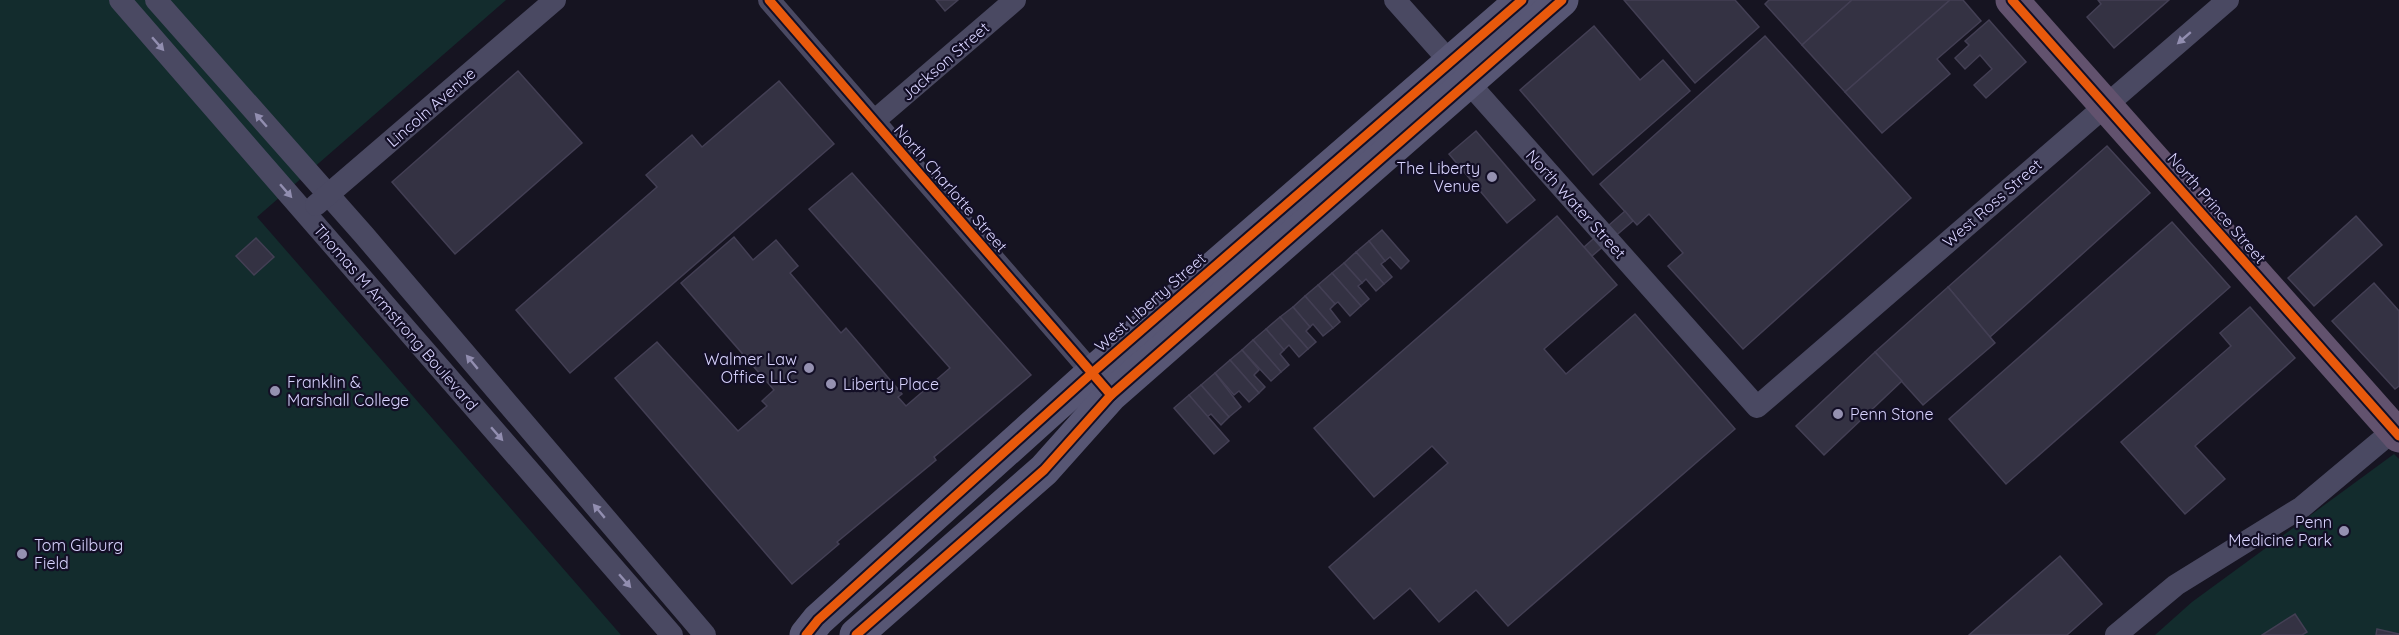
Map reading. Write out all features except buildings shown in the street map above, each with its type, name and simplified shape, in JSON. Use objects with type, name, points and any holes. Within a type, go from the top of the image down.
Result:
[{"type":"highway","name":"North Prince Street","points":[[2012,0],[2397,431]]},
{"type":"main road","name":"West Liberty Street","points":[[1458,72],[1522,0]]},
{"type":"main road","name":"West Liberty Street","points":[[806,635],[818,620],[865,577],[1101,384],[1458,72],[1562,0]]},
{"type":"main road","name":"West Liberty Street","points":[[856,635],[1044,470],[1101,384]]},
{"type":"street","name":"Thomas M Armstrong Boulevard","points":[[120,0],[672,635]]},
{"type":"street","name":"Thomas M Armstrong Boulevard","points":[[156,0],[328,195],[705,635]]},
{"type":"street","name":"Lincoln Avenue","points":[[306,214],[555,0]]},
{"type":"street","name":"North Charlotte Street","points":[[769,0],[1101,384]]},
{"type":"street","name":"Jackson Street","points":[[874,121],[1015,0]]},
{"type":"street","name":"North Water Street","points":[[1395,0],[1757,407]]},
{"type":"street","name":"West Ross Street","points":[[1757,407],[2228,0]]},
{"type":"street","points":[[2116,635],[2176,585],[2302,507],[2397,431]]},
{"type":"green space","name":"Franklin & Marshall College","points":[[0,0],[506,0],[257,217],[621,635],[0,635]]},
{"type":"green space","name":"Penn Medicine Park","points":[[2394,454],[2399,459],[2399,635],[2155,635],[2192,602]]},
{"type":"cycle path","points":[[769,0],[1111,395]]},
{"type":"cycle path","points":[[806,635],[818,620],[1092,373],[1522,0]]},
{"type":"cycle path","points":[[856,635],[1044,470],[1111,395],[1562,0]]},
{"type":"cycle path","points":[[2012,0],[2399,436]]},
{"type":"place","name":"The Liberty Venue","points":[[1492,177]]},
{"type":"place","name":"Walmer Law Office LLC","points":[[809,368]]},
{"type":"place","name":"Liberty Place","points":[[831,384]]},
{"type":"place","name":"Franklin & Marshall College","points":[[275,391]]},
{"type":"place","name":"Penn Stone","points":[[1838,414]]},
{"type":"place","name":"Penn Medicine Park","points":[[2344,531]]},
{"type":"place","name":"Tom Gilburg Field","points":[[22,554]]}]
